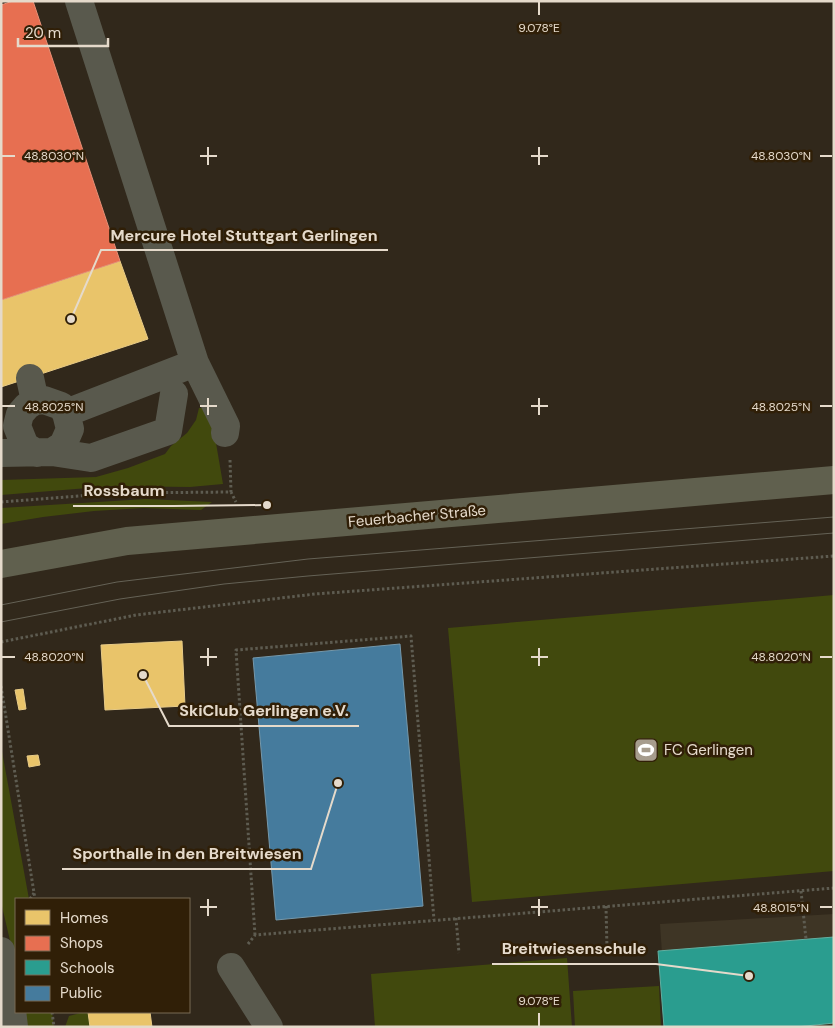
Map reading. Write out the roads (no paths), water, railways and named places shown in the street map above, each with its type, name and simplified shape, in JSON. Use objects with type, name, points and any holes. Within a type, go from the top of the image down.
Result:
[{"type":"main road","name":"Feuerbacher Straße","points":[[1,564],[127,541],[834,480]]},
{"type":"street","points":[[79,1],[195,363],[226,426],[225,432]]},
{"type":"street","points":[[66,413],[195,363]]},
{"type":"street","points":[[33,390],[44,400],[60,406],[66,413],[70,428],[64,444],[44,452],[25,446],[17,426],[20,414],[27,406],[33,390]]},
{"type":"street","points":[[1,453],[44,452],[91,458],[168,430],[174,394]]},
{"type":"street","points":[[1,951],[9,985],[14,1027]]},
{"type":"street","points":[[231,967],[269,1027]]},
{"type":"tram line","points":[[1,605],[117,582],[308,559],[834,517]]},
{"type":"tram line","points":[[1,622],[120,599],[224,584],[834,533]]},
{"type":"place","name":"Mercure Hotel Stuttgart Gerlingen","points":[[71,319]]},
{"type":"place","name":"Rossbaum","points":[[267,505]]},
{"type":"place","name":"SkiClub Gerlingen e.V.","points":[[143,675]]},
{"type":"place","name":"FC Gerlingen","points":[[646,750]]},
{"type":"place","name":"Sporthalle in den Breitwiesen","points":[[338,783]]},
{"type":"place","name":"Breitwiesenschule","points":[[749,976]]}]
